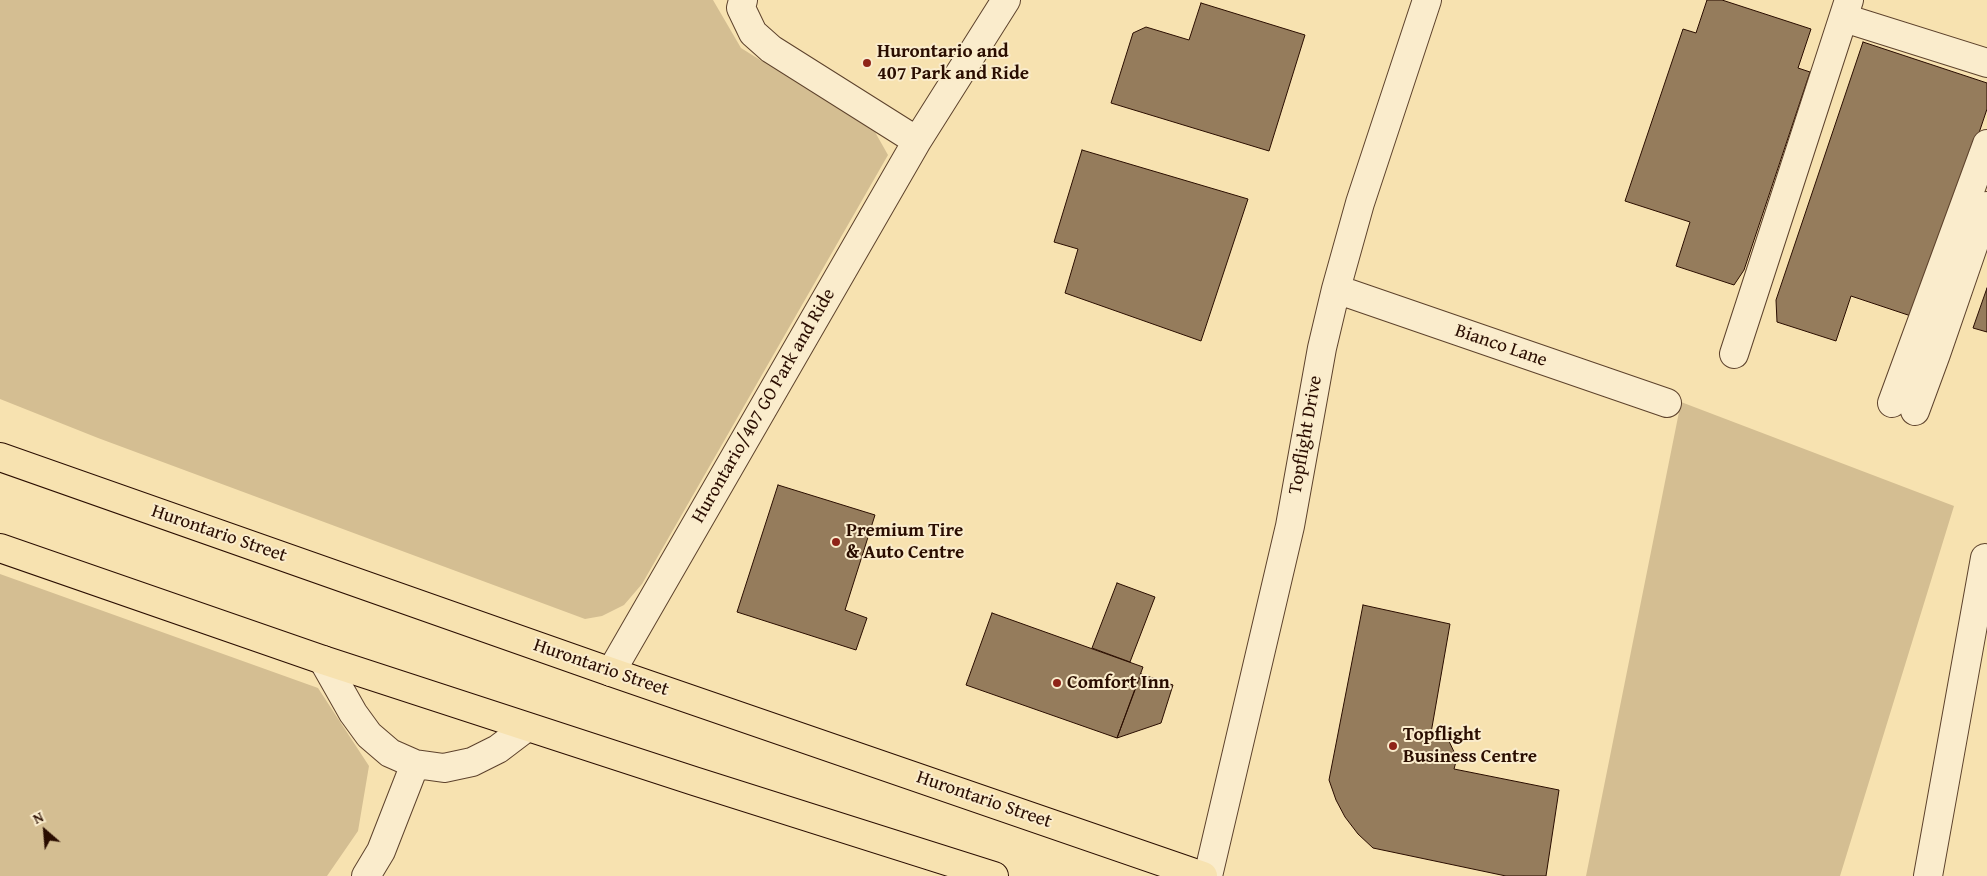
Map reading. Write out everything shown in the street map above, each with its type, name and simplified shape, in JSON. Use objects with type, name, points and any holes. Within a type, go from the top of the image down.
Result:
[{"type":"main road","name":"Hurontario Street","points":[[0,457],[611,672],[1203,876]]},
{"type":"main road","points":[[0,548],[323,660],[526,727],[994,876]]},
{"type":"street","points":[[743,0],[741,8],[753,33],[771,49],[917,141]]},
{"type":"street","name":"Hurontario/407 GO Park and Ride","points":[[611,672],[917,141],[1006,0]]},
{"type":"street","name":"Topflight Drive","points":[[1208,876],[1290,526],[1322,348],[1336,289],[1360,204],[1427,0]]},
{"type":"street","points":[[1734,354],[1847,9],[1987,64]]},
{"type":"street","points":[[1987,144],[1903,407],[1936,354],[1987,206]]},
{"type":"street","name":"Bianco Lane","points":[[1336,289],[1667,403]]},
{"type":"street","points":[[1928,876],[1985,558]]},
{"type":"street","points":[[323,660],[353,713],[369,735],[390,753],[414,764],[444,768],[472,762],[498,749],[526,727]]},
{"type":"street","points":[[366,876],[381,851],[414,764]]},
{"type":"shaded area","points":[[0,0],[713,0],[741,48],[875,132],[888,155],[642,584],[624,605],[602,616],[585,619],[98,438],[0,399]]},
{"type":"shaded area","points":[[1681,402],[1954,506],[1840,876],[1586,876]]},
{"type":"shaded area","points":[[0,574],[318,688],[369,766],[358,831],[327,876],[0,876]]},
{"type":"building","points":[[1707,0],[1722,0],[1811,29],[1798,68],[1810,72],[1744,270],[1734,285],[1676,266],[1690,222],[1625,201],[1683,29],[1696,33]]},
{"type":"building","points":[[1201,3],[1305,35],[1269,151],[1111,103],[1133,33],[1146,27],[1189,40]]},
{"type":"building","points":[[1863,42],[1987,83],[1987,109],[1917,318],[1851,296],[1836,341],[1777,322],[1776,300]]},
{"type":"building","points":[[1082,150],[1248,199],[1201,341],[1065,293],[1078,249],[1054,242]]},
{"type":"building","points":[[1987,288],[1987,332],[1973,328]]},
{"type":"building","points":[[778,485],[875,515],[845,610],[867,618],[856,650],[737,612]]},
{"type":"building","points":[[1117,583],[1155,597],[1130,662],[1092,648]]},
{"type":"building","name":"Topflight Business Centre","points":[[1363,605],[1450,624],[1431,733],[1446,735],[1457,758],[1454,769],[1559,790],[1546,876],[1506,876],[1373,848],[1358,834],[1345,817],[1336,800],[1329,780]]},
{"type":"building","points":[[992,613],[1143,667],[1117,738],[966,685]]},
{"type":"building","points":[[1141,674],[1173,685],[1161,723],[1117,738]]},
{"type":"place","name":"Hurontario and 407 Park and Ride","points":[[867,63]]},
{"type":"place","name":"Premium Tire & Auto Centre","points":[[836,542]]},
{"type":"place","name":"Comfort Inn","points":[[1057,683]]},
{"type":"place","name":"Topflight Business Centre","points":[[1393,746]]}]
